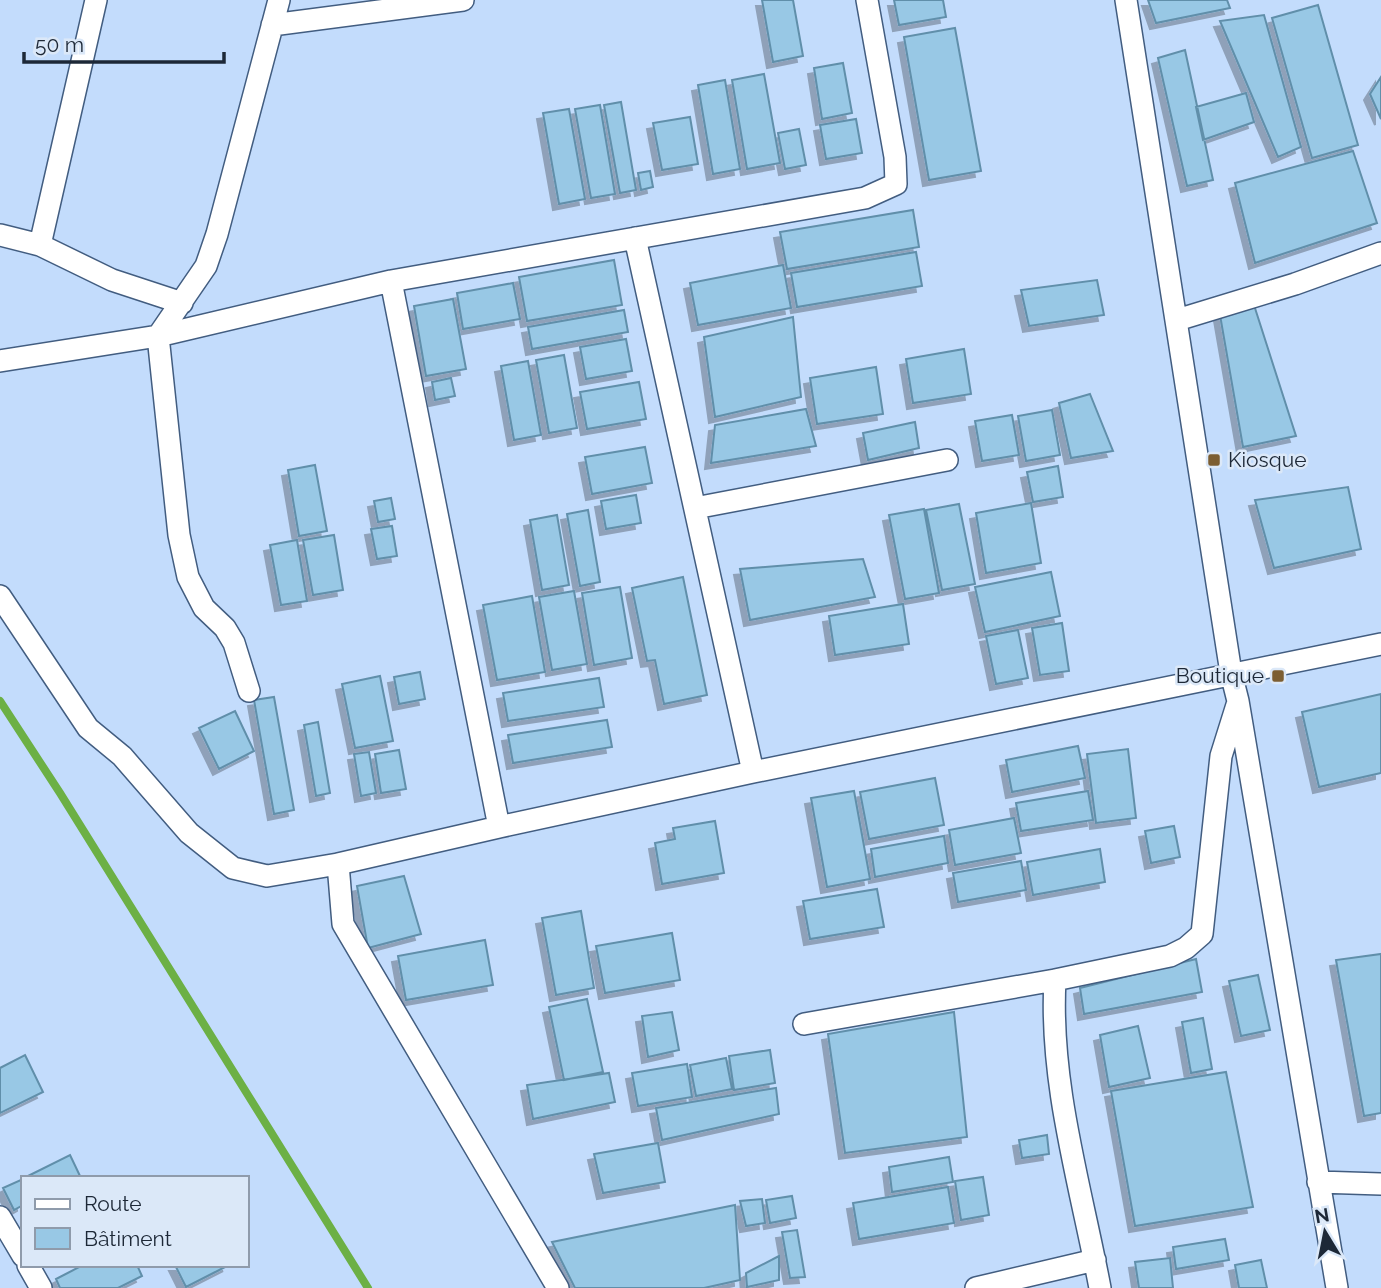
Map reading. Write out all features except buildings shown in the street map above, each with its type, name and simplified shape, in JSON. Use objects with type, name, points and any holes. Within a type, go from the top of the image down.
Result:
[{"type":"street","points":[[40,245],[96,0]]},
{"type":"street","points":[[249,691],[234,643],[225,628],[204,608],[188,577],[179,535],[158,336],[206,266],[218,234],[279,0]]},
{"type":"street","points":[[272,25],[463,0]]},
{"type":"street","points":[[0,361],[158,336],[391,281],[865,198],[896,184],[895,157],[867,0]]},
{"type":"street","points":[[1126,0],[1231,673],[1238,701],[1337,1288]]},
{"type":"street","points":[[0,234],[40,245],[112,280],[182,303]]},
{"type":"street","points":[[635,238],[753,772]]},
{"type":"street","points":[[1177,320],[1295,284],[1381,253]]},
{"type":"street","points":[[391,281],[499,827]]},
{"type":"street","points":[[695,508],[947,460]]},
{"type":"street","points":[[0,596],[88,728],[122,756],[188,833],[233,868],[267,876],[338,864],[753,772],[1381,644]]},
{"type":"street","points":[[804,1024],[1055,980],[1170,956],[1186,948],[1202,934],[1221,756],[1238,701]]},
{"type":"street","points":[[338,864],[343,924],[558,1288]]},
{"type":"street","points":[[1055,980],[1053,1032],[1059,1078],[1100,1288]]},
{"type":"street","points":[[1318,1182],[1381,1184]]},
{"type":"street","points":[[0,1217],[21,1253]]},
{"type":"street","points":[[976,1288],[1095,1260]]},
{"type":"street","points":[[29,1267],[41,1288]]},
{"type":"waterway","points":[[0,701],[368,1288]]},
{"type":"place","name":"Kiosque","points":[[1214,460]]},
{"type":"place","name":"Boutique","points":[[1278,676]]}]
